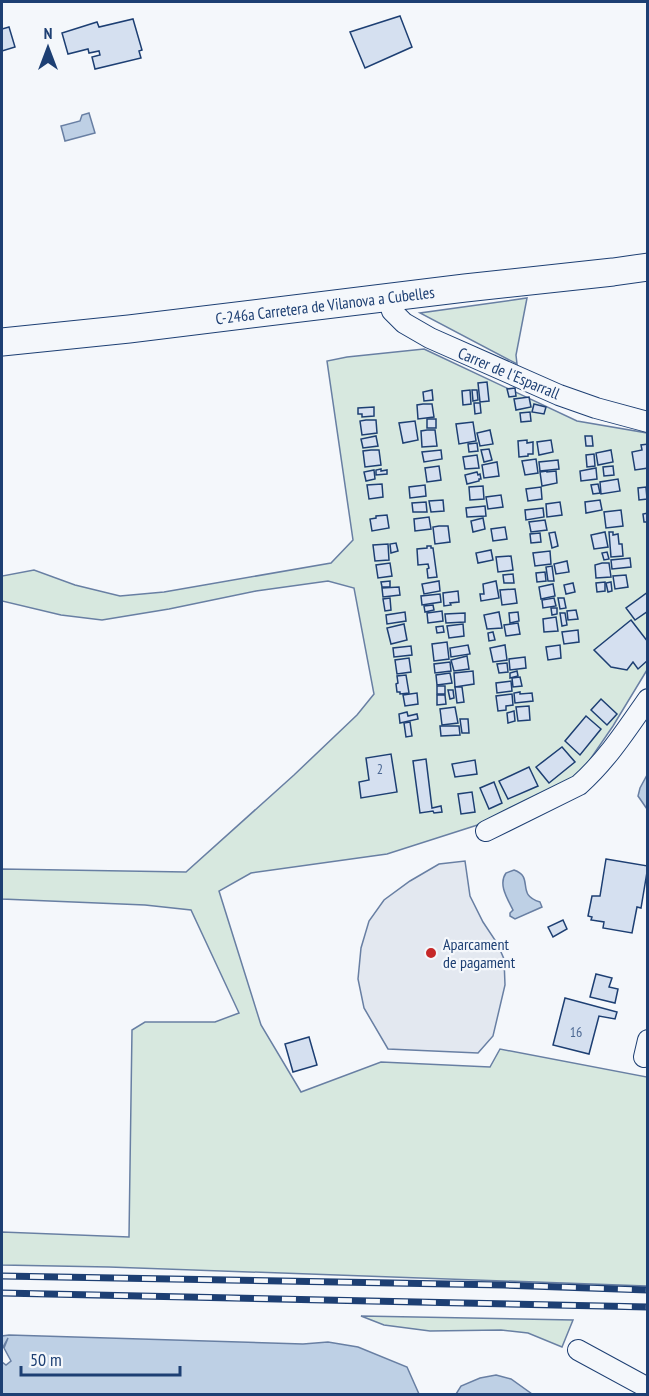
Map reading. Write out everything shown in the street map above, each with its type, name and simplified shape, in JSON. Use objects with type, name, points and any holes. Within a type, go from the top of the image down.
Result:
[{"type":"main road","name":"C-246a Carretera de Vilanova a Cubelles","points":[[2,342],[648,267]]},
{"type":"street","name":"Carrer de l'Esparrall","points":[[388,298],[392,310],[404,323],[430,338],[559,395],[648,422]]},
{"type":"street","points":[[486,831],[579,785],[592,774],[616,746],[648,699]]},
{"type":"street","points":[[578,1350],[648,1388]]},
{"type":"shaded area","points":[[527,298],[516,355],[517,364],[420,313]]},
{"type":"shaded area","points":[[424,349],[577,421],[647,433],[647,670],[578,777],[490,821],[387,854],[251,873],[219,891],[261,1025],[301,1092],[381,1062],[490,1067],[500,1049],[647,1077],[647,1286],[2,1265],[2,1232],[129,1237],[132,1030],[145,1022],[215,1022],[239,1013],[191,910],[145,905],[2,899],[2,869],[186,872],[294,775],[357,715],[374,694],[354,588],[328,581],[256,591],[102,620],[61,615],[2,601],[2,576],[34,570],[75,585],[120,596],[164,592],[331,563],[353,540],[327,361]]},
{"type":"shaded area","name":"Aparcament de pagament","points":[[465,861],[470,896],[504,959],[505,985],[493,1036],[478,1053],[388,1049],[364,1008],[358,979],[361,948],[369,921],[384,900],[410,881],[439,864]]},
{"type":"shaded area","points":[[361,1316],[573,1320],[562,1347],[528,1333],[501,1330],[430,1331],[384,1325]]},
{"type":"water","points":[[89,113],[95,133],[65,141],[61,126],[80,121],[82,115]]},
{"type":"water","points":[[647,775],[647,809],[638,796]]},
{"type":"water","points":[[514,870],[523,877],[528,895],[540,902],[542,907],[515,919],[510,916],[513,910],[504,891],[503,882],[506,873]]},
{"type":"water","points":[[2,1336],[303,1344],[328,1342],[358,1347],[407,1367],[419,1394],[2,1394],[2,1362],[6,1365],[11,1361],[4,1348],[8,1338],[2,1348]]},
{"type":"water","points":[[496,1375],[511,1379],[532,1394],[456,1394],[461,1386],[480,1378]]},
{"type":"building","points":[[400,16],[412,47],[365,68],[350,32]]},
{"type":"building","points":[[133,19],[142,50],[139,51],[141,58],[95,69],[92,57],[100,55],[99,51],[89,53],[88,49],[68,54],[62,33],[97,22],[99,27]]},
{"type":"building","points":[[9,27],[15,47],[2,51],[2,29]]},
{"type":"building","points":[[487,382],[489,401],[480,402],[478,383]]},
{"type":"building","points":[[515,388],[516,396],[509,397],[507,389]]},
{"type":"building","points":[[432,390],[433,400],[424,401],[423,392]]},
{"type":"building","points":[[470,390],[471,404],[463,405],[462,391]]},
{"type":"building","points":[[472,390],[477,390],[478,400],[473,401]]},
{"type":"building","points":[[529,397],[531,407],[516,410],[514,399]]},
{"type":"building","points":[[474,403],[480,403],[481,413],[475,414]]},
{"type":"building","points":[[432,404],[434,417],[418,419],[417,405]]},
{"type":"building","points":[[534,404],[546,407],[544,414],[532,412]]},
{"type":"building","points":[[374,407],[374,416],[362,417],[362,414],[358,414],[358,408]]},
{"type":"building","points":[[530,412],[531,421],[521,422],[520,413]]},
{"type":"building","points":[[427,419],[436,419],[436,428],[427,428]]},
{"type":"building","points":[[376,420],[377,433],[362,435],[360,421]]},
{"type":"building","points":[[415,421],[418,440],[403,443],[399,423]]},
{"type":"building","points":[[473,422],[476,441],[459,444],[456,424]]},
{"type":"building","points":[[435,430],[437,446],[422,447],[421,431]]},
{"type":"building","points":[[490,430],[493,444],[480,446],[477,433]]},
{"type":"building","points":[[376,436],[378,446],[363,448],[361,439]]},
{"type":"building","points":[[585,436],[592,436],[593,446],[586,446]]},
{"type":"building","points":[[527,440],[527,443],[533,442],[533,454],[519,457],[518,441]]},
{"type":"building","points":[[551,440],[553,452],[539,455],[537,442]]},
{"type":"building","points":[[477,443],[478,451],[469,452],[468,444]]},
{"type":"building","points":[[648,444],[648,468],[635,470],[632,452],[642,450],[641,445]]},
{"type":"building","points":[[489,449],[492,460],[484,462],[481,450]]},
{"type":"building","points":[[379,450],[381,465],[365,467],[363,451]]},
{"type":"building","points":[[441,450],[442,459],[424,462],[422,452]]},
{"type":"building","points":[[611,450],[613,462],[598,465],[596,453]]},
{"type":"building","points":[[594,454],[595,466],[587,467],[586,455]]},
{"type":"building","points":[[477,455],[479,468],[465,469],[463,457]]},
{"type":"building","points":[[536,459],[538,473],[525,475],[522,461]]},
{"type":"building","points":[[558,460],[559,469],[540,471],[539,462]]},
{"type":"building","points":[[497,462],[499,476],[484,478],[482,465]]},
{"type":"building","points":[[439,466],[441,480],[427,482],[425,468]]},
{"type":"building","points":[[613,466],[614,475],[604,476],[603,467]]},
{"type":"building","points":[[596,468],[597,479],[581,481],[580,471]]},
{"type":"building","points":[[381,469],[381,471],[387,470],[387,474],[376,475],[376,470]]},
{"type":"building","points":[[374,470],[375,479],[366,481],[364,472]]},
{"type":"building","points":[[556,471],[557,483],[542,486],[540,472]]},
{"type":"building","points":[[477,472],[481,479],[467,484],[465,475]]},
{"type":"building","points":[[618,479],[620,491],[601,494],[600,482]]},
{"type":"building","points":[[382,484],[383,497],[369,499],[367,485]]},
{"type":"building","points":[[598,484],[600,493],[593,494],[591,485]]},
{"type":"building","points":[[425,485],[426,496],[410,498],[409,487]]},
{"type":"building","points":[[483,486],[484,499],[470,500],[469,487]]},
{"type":"building","points":[[541,487],[542,499],[528,501],[526,489]]},
{"type":"building","points":[[646,487],[647,499],[639,500],[638,488]]},
{"type":"building","points":[[501,495],[503,507],[488,509],[486,497]]},
{"type":"building","points":[[443,500],[444,511],[431,512],[429,501]]},
{"type":"building","points":[[600,500],[602,510],[586,513],[585,502]]},
{"type":"building","points":[[426,502],[427,512],[413,512],[412,503]]},
{"type":"building","points":[[560,502],[562,515],[547,517],[546,504]]},
{"type":"building","points":[[485,506],[486,516],[467,517],[466,508]]},
{"type":"building","points":[[543,508],[544,517],[526,520],[525,510]]},
{"type":"building","points":[[621,510],[623,526],[606,528],[604,512]]},
{"type":"building","points":[[648,513],[648,522],[644,522],[643,514]]},
{"type":"building","points":[[387,515],[389,528],[372,531],[370,519]]},
{"type":"building","points":[[429,517],[431,529],[415,531],[414,519]]},
{"type":"building","points":[[483,518],[485,529],[473,532],[471,521]]},
{"type":"building","points":[[545,520],[547,530],[531,532],[529,522]]},
{"type":"building","points":[[448,526],[450,542],[435,544],[433,527]]},
{"type":"building","points":[[505,527],[507,539],[493,541],[491,529]]},
{"type":"building","points":[[555,532],[558,546],[552,548],[549,533]]},
{"type":"building","points":[[605,532],[608,547],[594,549],[591,535]]},
{"type":"building","points":[[609,532],[613,532],[613,535],[618,534],[623,556],[611,557]]},
{"type":"building","points":[[540,533],[541,542],[531,543],[530,534]]},
{"type":"building","points":[[396,543],[398,551],[391,553],[390,544]]},
{"type":"building","points":[[388,544],[389,560],[375,561],[373,545]]},
{"type":"building","points":[[427,546],[433,548],[437,577],[428,578],[428,564],[418,565],[417,549],[427,548]]},
{"type":"building","points":[[491,550],[493,560],[478,563],[476,553]]},
{"type":"building","points":[[550,551],[551,564],[535,566],[533,553]]},
{"type":"building","points":[[607,552],[609,559],[604,560],[602,553]]},
{"type":"building","points":[[511,556],[513,570],[498,572],[496,557]]},
{"type":"building","points":[[630,558],[631,567],[612,569],[611,560]]},
{"type":"building","points":[[567,561],[569,572],[556,574],[554,564]]},
{"type":"building","points":[[390,563],[392,576],[378,578],[376,565]]},
{"type":"building","points":[[609,563],[611,577],[596,578],[595,565]]},
{"type":"building","points":[[552,566],[554,581],[548,581],[546,567]]},
{"type":"building","points":[[545,572],[546,581],[537,582],[536,573]]},
{"type":"building","points":[[513,574],[514,583],[504,583],[503,575]]},
{"type":"building","points":[[626,575],[628,587],[615,589],[613,576]]},
{"type":"building","points":[[390,581],[390,587],[382,587],[381,582]]},
{"type":"building","points":[[439,581],[440,591],[424,594],[422,584]]},
{"type":"building","points":[[496,581],[499,598],[481,601],[480,594],[484,594],[483,584]]},
{"type":"building","points":[[605,582],[605,591],[597,592],[596,583]]},
{"type":"building","points":[[611,582],[612,591],[608,592],[606,583]]},
{"type":"building","points":[[573,583],[575,592],[566,594],[564,585]]},
{"type":"building","points":[[553,584],[555,596],[541,599],[539,587]]},
{"type":"building","points":[[399,587],[400,595],[383,597],[382,588]]},
{"type":"building","points":[[515,589],[517,603],[502,605],[500,590]]},
{"type":"building","points":[[458,591],[459,602],[444,606],[443,593]]},
{"type":"building","points":[[648,592],[648,611],[635,620],[626,608]]},
{"type":"building","points":[[440,594],[441,602],[422,605],[421,596]]},
{"type":"building","points":[[390,598],[391,610],[385,611],[383,599]]},
{"type":"building","points":[[554,598],[556,606],[543,608],[542,600]]},
{"type":"building","points":[[558,598],[564,598],[566,608],[560,609]]},
{"type":"building","points":[[433,605],[434,610],[425,612],[424,606]]},
{"type":"building","points":[[551,608],[557,608],[557,614],[552,615]]},
{"type":"building","points":[[576,610],[578,619],[568,620],[567,611]]},
{"type":"building","points":[[442,611],[443,621],[428,623],[427,613]]},
{"type":"building","points":[[405,612],[406,621],[387,624],[386,615]]},
{"type":"building","points":[[499,612],[502,628],[487,629],[484,615]]},
{"type":"building","points":[[518,612],[519,621],[510,623],[509,613]]},
{"type":"building","points":[[465,613],[465,622],[446,623],[445,614]]},
{"type":"building","points":[[560,613],[565,613],[567,625],[562,626]]},
{"type":"building","points":[[556,617],[558,631],[544,632],[543,619]]},
{"type":"building","points":[[631,620],[648,642],[648,660],[638,669],[633,662],[627,670],[611,667],[594,650]]},
{"type":"building","points":[[518,623],[520,634],[506,636],[504,625]]},
{"type":"building","points":[[404,624],[407,640],[391,644],[387,628]]},
{"type":"building","points":[[463,624],[464,636],[449,638],[447,626]]},
{"type":"building","points":[[443,626],[444,632],[437,633],[436,627]]},
{"type":"building","points":[[578,630],[579,642],[564,644],[562,632]]},
{"type":"building","points":[[493,632],[495,640],[489,641],[488,633]]},
{"type":"building","points":[[447,642],[449,659],[434,661],[432,644]]},
{"type":"building","points":[[468,645],[470,654],[451,657],[450,648]]},
{"type":"building","points":[[505,645],[507,660],[493,662],[490,648]]},
{"type":"building","points":[[560,645],[561,658],[548,660],[546,647]]},
{"type":"building","points":[[411,646],[412,655],[394,657],[393,648]]},
{"type":"building","points":[[467,656],[469,669],[454,671],[451,660]]},
{"type":"building","points":[[525,657],[526,668],[510,670],[509,659]]},
{"type":"building","points":[[409,658],[411,672],[397,674],[395,660]]},
{"type":"building","points":[[450,662],[451,671],[435,673],[434,664]]},
{"type":"building","points":[[507,663],[508,672],[499,673],[497,664]]},
{"type":"building","points":[[473,671],[474,684],[455,687],[454,673]]},
{"type":"building","points":[[517,671],[518,676],[510,678],[510,673]]},
{"type":"building","points":[[450,673],[452,683],[437,685],[436,675]]},
{"type":"building","points":[[406,675],[409,693],[400,694],[397,692],[397,676]]},
{"type":"building","points":[[520,677],[522,686],[513,687],[512,678]]},
{"type":"building","points":[[511,681],[512,691],[497,693],[496,683]]},
{"type":"building","points":[[437,686],[445,686],[445,694],[437,694]]},
{"type":"building","points":[[455,687],[462,687],[464,702],[457,703]]},
{"type":"building","points":[[448,690],[453,690],[454,698],[450,699]]},
{"type":"building","points":[[520,692],[520,694],[532,693],[533,701],[515,703],[514,693]]},
{"type":"building","points":[[417,693],[418,704],[405,706],[403,695]]},
{"type":"building","points":[[512,694],[513,705],[506,706],[506,710],[498,711],[496,696]]},
{"type":"building","points":[[437,695],[445,695],[446,704],[437,705]]},
{"type":"building","points":[[601,699],[617,714],[607,725],[591,710]]},
{"type":"building","points":[[529,706],[530,720],[518,721],[516,707]]},
{"type":"building","points":[[455,707],[458,723],[442,725],[440,709]]},
{"type":"building","points":[[514,711],[515,721],[508,723],[507,713]]},
{"type":"building","points":[[407,712],[408,716],[417,714],[418,719],[400,723],[399,714]]},
{"type":"building","points":[[586,716],[601,729],[580,755],[565,741]]},
{"type":"building","points":[[460,719],[468,719],[469,733],[462,733]]},
{"type":"building","points":[[410,722],[412,736],[406,737],[404,723]]},
{"type":"building","points":[[440,726],[459,726],[460,735],[441,736]]},
{"type":"building","points":[[562,747],[575,762],[549,783],[536,767]]},
{"type":"building","points":[[391,754],[397,792],[361,798],[359,782],[369,780],[366,758]]},
{"type":"building","points":[[426,759],[432,808],[441,806],[442,812],[420,813],[413,761]]},
{"type":"building","points":[[475,760],[477,774],[455,777],[452,764]]},
{"type":"building","points":[[529,767],[538,786],[508,799],[499,781]]},
{"type":"building","points":[[494,782],[502,803],[489,809],[480,788]]},
{"type":"building","points":[[472,792],[475,812],[461,814],[458,794]]},
{"type":"building","points":[[606,859],[648,866],[641,908],[637,907],[632,933],[603,928],[604,922],[591,920],[592,917],[588,916],[592,896],[600,896]]},
{"type":"building","points":[[563,920],[567,929],[553,937],[548,927]]},
{"type":"building","points":[[596,974],[612,978],[609,987],[618,989],[615,1003],[590,997]]},
{"type":"building","points":[[565,998],[617,1012],[615,1019],[599,1016],[589,1054],[553,1045]]},
{"type":"building","points":[[309,1037],[317,1065],[293,1072],[285,1044]]},
{"type":"railway","points":[[2,1276],[504,1285],[648,1290]]},
{"type":"railway","points":[[2,1293],[648,1307]]},
{"type":"place","name":"Aparcament de pagament","points":[[431,953]]}]
